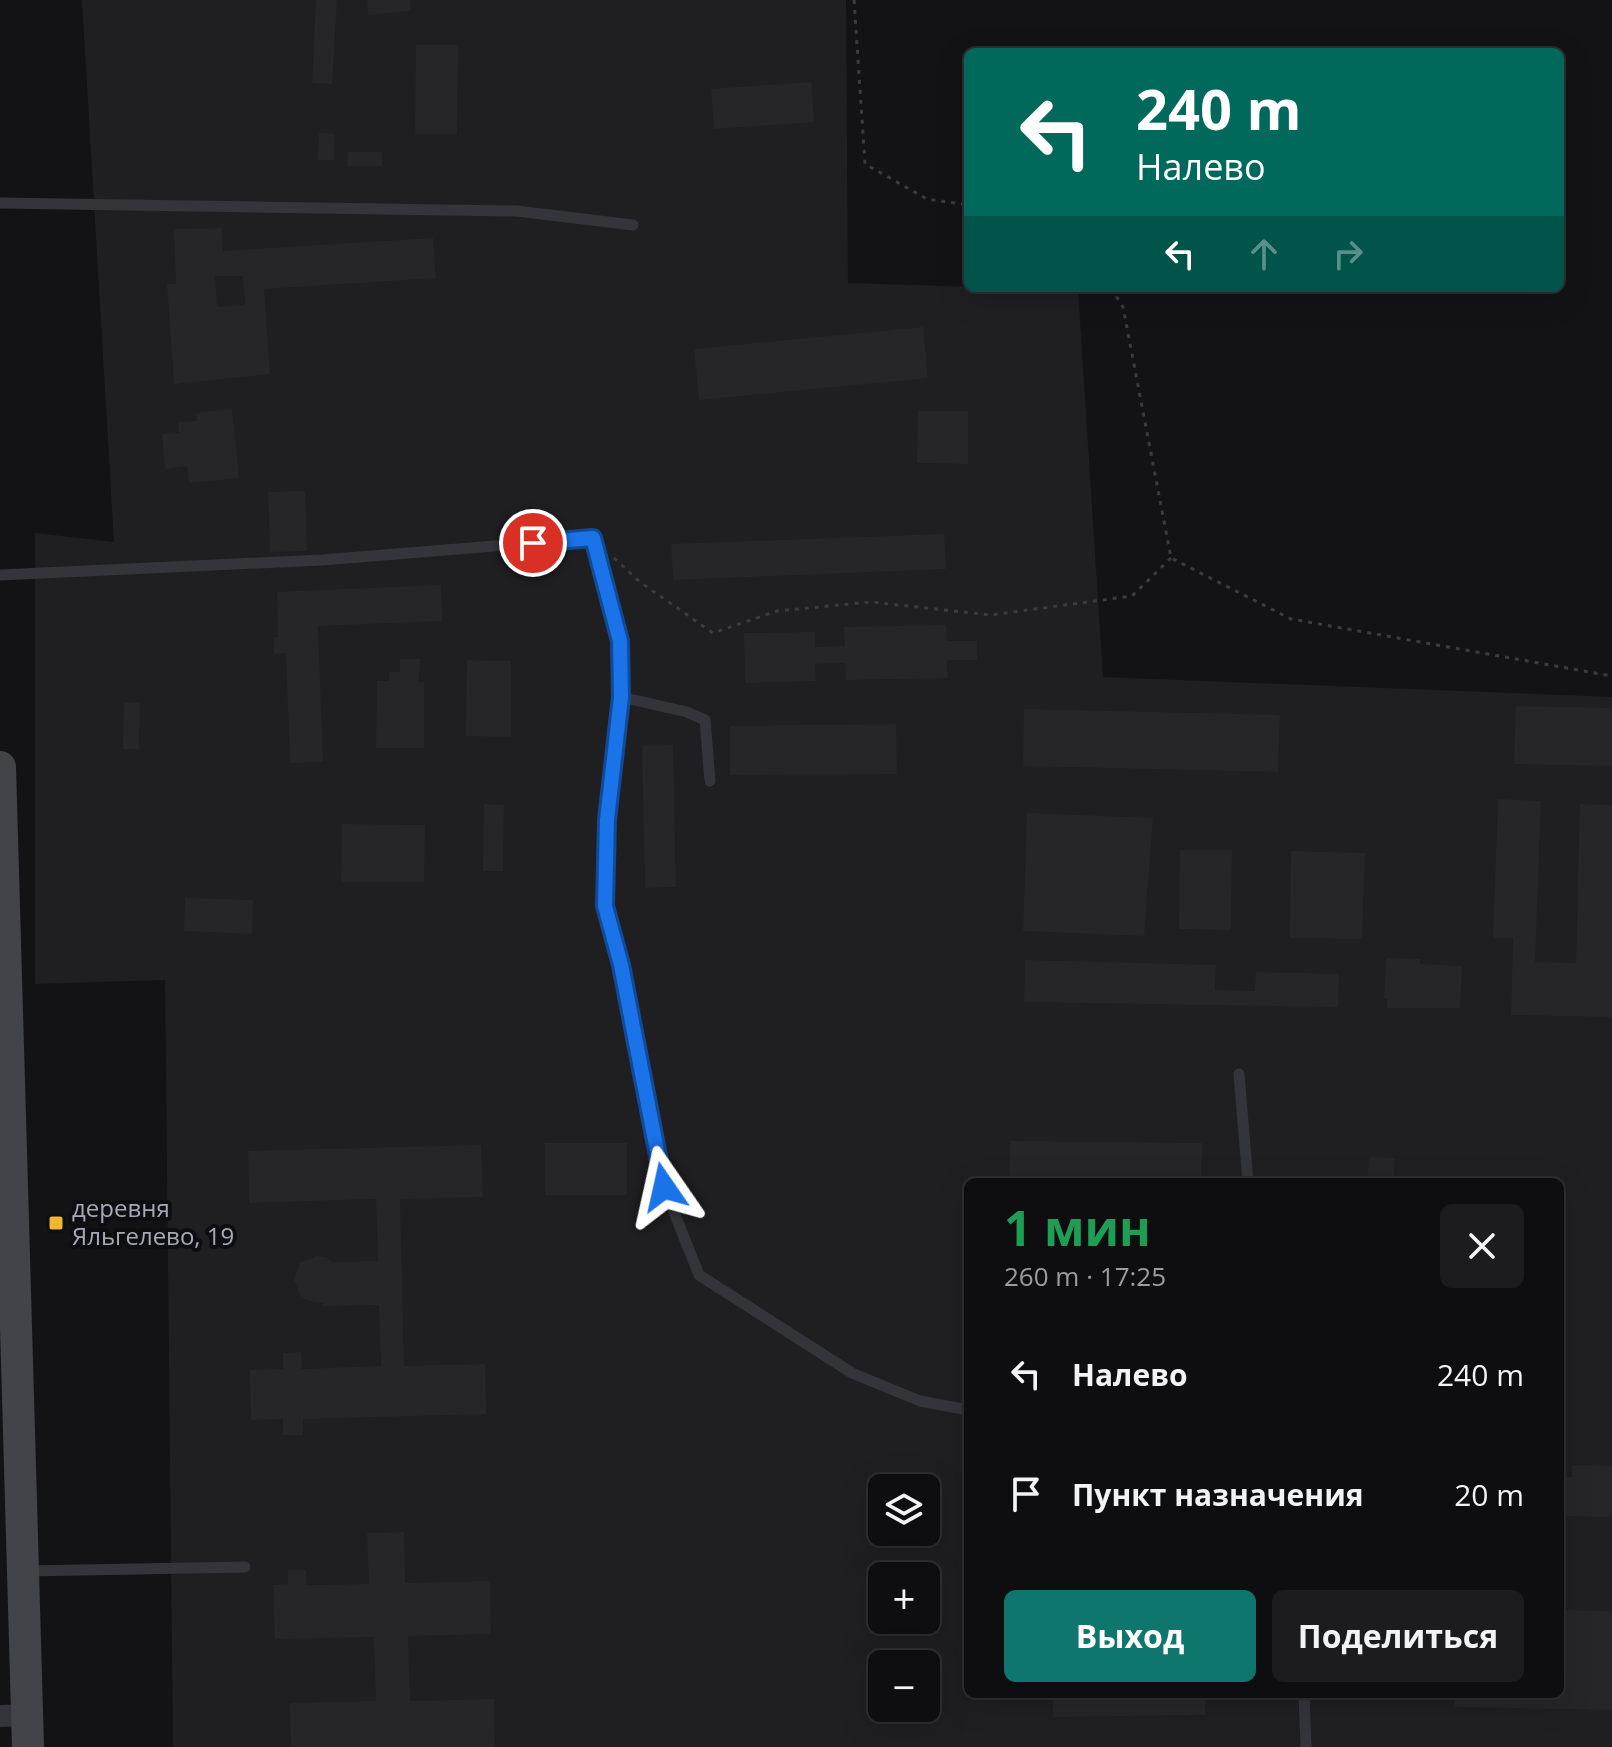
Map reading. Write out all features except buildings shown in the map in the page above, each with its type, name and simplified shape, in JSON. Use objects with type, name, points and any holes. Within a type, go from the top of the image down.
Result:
[{"type":"main road","points":[[0,767],[6,1234],[23,1571],[13,1716],[28,1747]]},
{"type":"lane","points":[[0,203],[517,211],[633,225]]},
{"type":"lane","points":[[0,575],[322,560],[593,538],[620,641],[621,697],[607,820],[605,906],[621,965],[664,1187],[699,1275],[852,1373],[920,1401],[964,1409]]},
{"type":"lane","points":[[621,697],[687,712],[705,720],[710,781]]},
{"type":"lane","points":[[1239,1074],[1248,1178]]},
{"type":"lane","points":[[23,1571],[245,1567]]},
{"type":"lane","points":[[1304,1698],[1306,1747]]},
{"type":"path","points":[[854,0],[865,164],[927,199],[964,204]]},
{"type":"path","points":[[1114,292],[1123,307],[1171,558]]},
{"type":"path","points":[[593,538],[640,582],[713,633],[777,611],[871,602],[991,615],[1132,596],[1171,558]]},
{"type":"path","points":[[1171,558],[1291,619],[1612,676]]},
{"type":"shaded area","points":[[82,0],[846,0],[848,283],[964,287],[964,292],[1078,292],[1103,677],[1612,697],[1612,1747],[173,1747],[165,980],[35,984],[35,533],[114,542]]},
{"type":"place","name":"деревня Яльгелево, 19","points":[[56,1223]]},
{"type":"route","points":[[533,543],[593,538],[620,641],[621,697],[607,820],[605,906],[621,965],[664,1187]]}]
